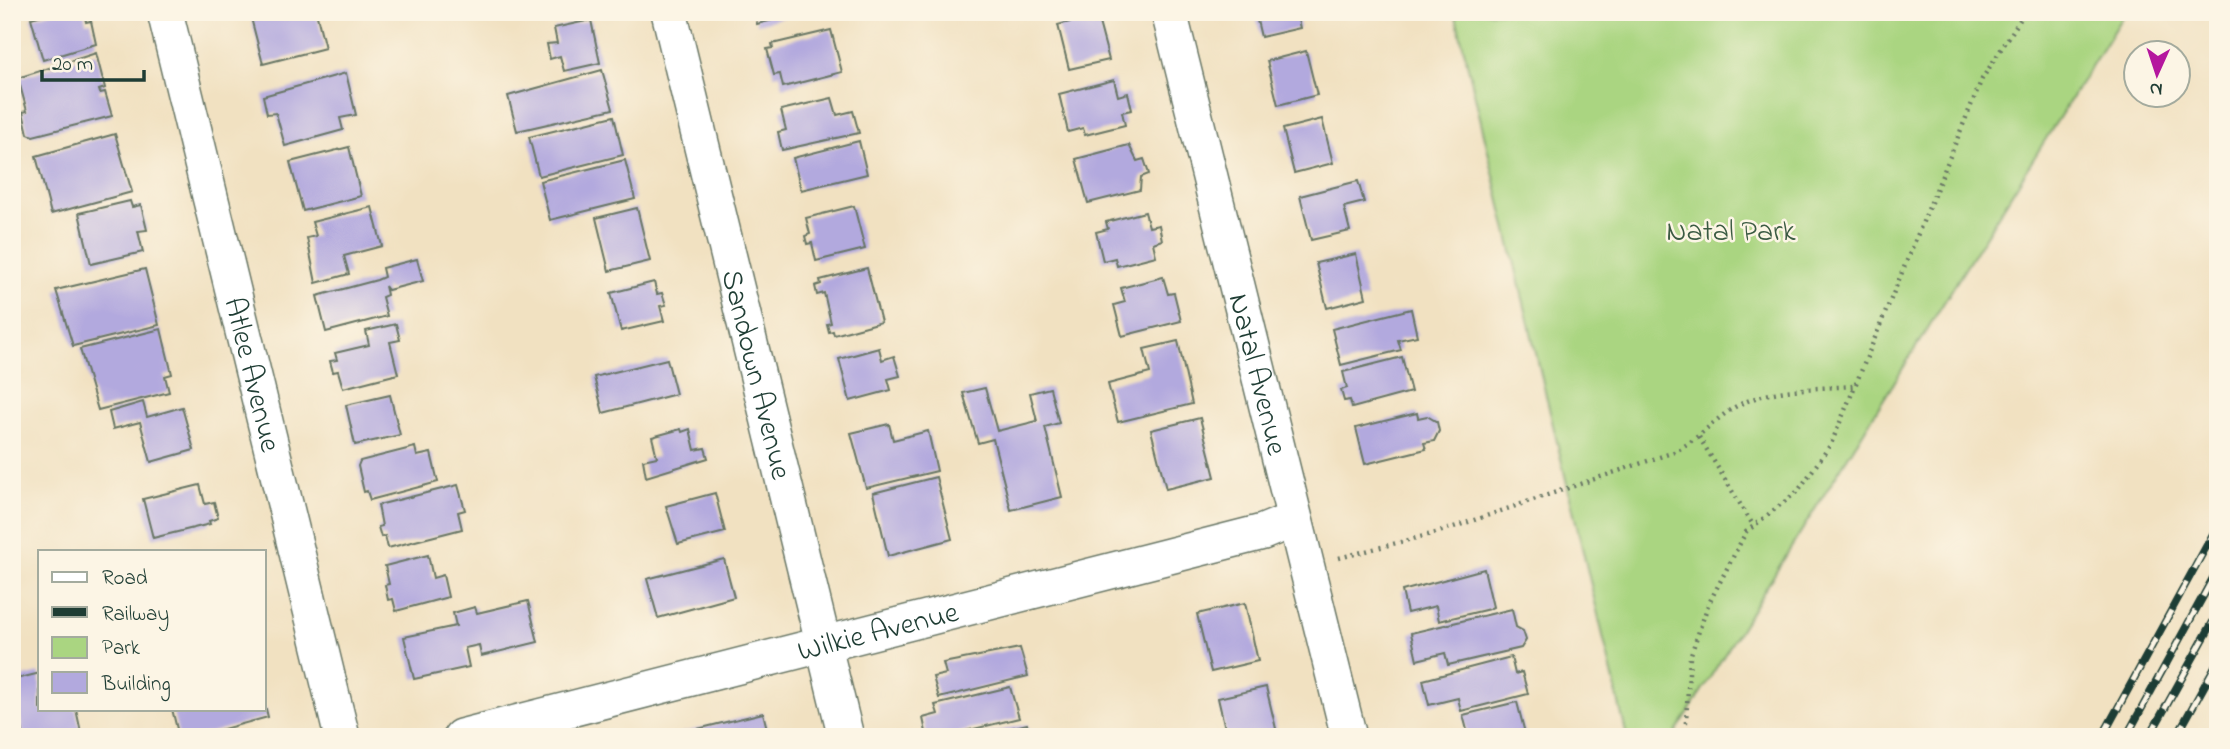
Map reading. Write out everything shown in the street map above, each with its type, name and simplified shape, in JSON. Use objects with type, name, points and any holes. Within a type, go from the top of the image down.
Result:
[{"type":"street","name":"Atlee Avenue","points":[[165,12],[342,737]]},
{"type":"street","name":"Sandown Avenue","points":[[669,12],[846,737]]},
{"type":"street","name":"Natal Avenue","points":[[1169,12],[1292,520],[1308,566],[1349,737]]},
{"type":"street","name":"Wilkie Avenue","points":[[461,737],[1263,532],[1292,520]]},
{"type":"path","points":[[1685,737],[1689,663],[1696,634],[1739,544],[1753,525],[1786,502],[1814,472],[1831,444],[1982,79],[2025,12]]},
{"type":"path","points":[[1308,566],[1456,526],[1674,452],[1699,437],[1733,408],[1761,396],[1853,386]]},
{"type":"path","points":[[1699,437],[1753,525]]},
{"type":"green space","name":"Natal Park","points":[[1455,12],[2125,12],[1673,737],[1627,737]]},
{"type":"building","points":[[53,12],[84,12],[86,22],[91,21],[96,44],[43,60],[31,18]]},
{"type":"building","points":[[293,12],[294,16],[316,12],[325,48],[263,64],[250,14]]},
{"type":"building","points":[[755,12],[801,12],[801,13],[757,24]]},
{"type":"building","points":[[1255,12],[1296,12],[1300,28],[1261,37]]},
{"type":"building","points":[[1097,15],[1109,60],[1069,69],[1058,25]]},
{"type":"building","points":[[591,20],[600,63],[564,71],[560,56],[550,59],[547,44],[557,43],[554,28]]},
{"type":"building","points":[[831,30],[842,72],[783,87],[780,74],[774,75],[767,49],[773,48],[772,44]]},
{"type":"building","points":[[1306,51],[1317,95],[1278,105],[1267,61]]},
{"type":"building","points":[[96,53],[105,88],[99,90],[100,93],[105,92],[112,116],[33,136],[28,134],[23,112],[27,111],[18,78]]},
{"type":"building","points":[[602,70],[613,109],[517,131],[508,96]]},
{"type":"building","points":[[346,73],[356,115],[340,118],[343,130],[285,146],[276,113],[267,114],[263,96]]},
{"type":"building","points":[[1114,80],[1118,96],[1128,93],[1132,110],[1122,112],[1125,125],[1085,135],[1083,128],[1068,132],[1059,94]]},
{"type":"building","points":[[832,98],[837,115],[853,111],[859,133],[782,150],[778,132],[786,130],[781,110]]},
{"type":"building","points":[[614,116],[623,155],[539,176],[529,137]]},
{"type":"building","points":[[1322,119],[1333,163],[1294,173],[1283,129]]},
{"type":"building","points":[[115,134],[132,192],[51,214],[36,156]]},
{"type":"building","points":[[859,141],[867,174],[801,190],[793,158]]},
{"type":"building","points":[[1129,145],[1137,161],[1144,159],[1149,174],[1141,177],[1140,190],[1088,203],[1076,159]]},
{"type":"building","points":[[349,147],[361,196],[303,211],[290,162]]},
{"type":"building","points":[[625,160],[635,199],[550,220],[540,181]]},
{"type":"building","points":[[1358,181],[1364,202],[1344,207],[1350,231],[1311,240],[1300,196]]},
{"type":"building","points":[[130,201],[132,207],[141,205],[147,230],[138,231],[143,252],[91,264],[79,213]]},
{"type":"building","points":[[854,206],[865,249],[816,261],[812,243],[807,244],[805,236],[810,234],[806,218]]},
{"type":"building","points":[[372,207],[382,246],[344,256],[349,274],[316,283],[307,238],[316,236],[312,222]]},
{"type":"building","points":[[637,208],[650,261],[609,271],[596,218]]},
{"type":"building","points":[[1145,212],[1149,227],[1159,225],[1162,240],[1153,243],[1156,256],[1117,266],[1115,258],[1103,261],[1096,232],[1108,229],[1106,222]]},
{"type":"building","points":[[1356,254],[1366,298],[1327,308],[1316,263]]},
{"type":"building","points":[[417,259],[423,281],[388,290],[385,286],[387,295],[382,297],[387,316],[326,332],[317,296],[377,280],[384,277],[382,268]]},
{"type":"building","points":[[867,268],[881,322],[834,335],[833,331],[829,332],[827,324],[831,323],[824,293],[817,295],[815,286],[821,284],[820,280]]},
{"type":"building","points":[[145,269],[159,325],[73,346],[56,290]]},
{"type":"building","points":[[1163,277],[1168,294],[1174,293],[1181,321],[1122,336],[1114,305],[1125,302],[1121,288]]},
{"type":"building","points":[[654,282],[657,294],[662,293],[666,305],[660,306],[664,321],[621,331],[611,293]]},
{"type":"building","points":[[1411,309],[1417,336],[1398,340],[1401,350],[1341,365],[1332,329]]},
{"type":"building","points":[[396,324],[400,340],[390,342],[398,374],[343,388],[338,371],[333,372],[330,361],[337,360],[335,353],[369,345],[366,331]]},
{"type":"building","points":[[161,329],[172,374],[165,376],[169,392],[98,410],[80,349]]},
{"type":"building","points":[[1178,341],[1192,404],[1118,422],[1108,384],[1150,373],[1144,349]]},
{"type":"building","points":[[879,348],[882,360],[894,356],[900,376],[888,379],[891,390],[850,401],[839,359]]},
{"type":"building","points":[[1402,357],[1411,392],[1352,408],[1350,400],[1344,401],[1341,390],[1347,388],[1343,372]]},
{"type":"building","points":[[667,359],[676,394],[603,413],[594,377]]},
{"type":"building","points":[[985,388],[997,431],[1037,421],[1030,393],[1050,388],[1059,423],[1045,427],[1062,497],[1011,510],[993,439],[978,443],[963,393]]},
{"type":"building","points":[[390,395],[400,435],[355,445],[346,405]]},
{"type":"building","points":[[143,402],[147,417],[182,407],[194,450],[151,462],[140,422],[113,429],[109,412]]},
{"type":"building","points":[[1417,413],[1418,418],[1427,416],[1437,422],[1439,431],[1434,441],[1424,443],[1426,449],[1365,464],[1356,428]]},
{"type":"building","points":[[1200,418],[1215,477],[1166,489],[1151,430]]},
{"type":"building","points":[[889,424],[893,440],[928,431],[937,471],[866,488],[851,433]]},
{"type":"building","points":[[681,429],[682,432],[690,429],[695,450],[705,448],[708,458],[646,477],[643,460],[657,457],[652,437]]},
{"type":"building","points":[[415,447],[417,456],[431,453],[438,482],[370,500],[367,491],[364,492],[358,466],[360,461]]},
{"type":"building","points":[[936,477],[952,539],[888,556],[873,493]]},
{"type":"building","points":[[200,485],[205,504],[214,502],[218,518],[209,521],[210,524],[153,538],[143,499]]},
{"type":"building","points":[[458,485],[465,510],[458,512],[462,529],[388,548],[385,536],[381,537],[378,527],[382,526],[378,505]]},
{"type":"building","points":[[715,493],[725,532],[678,544],[666,506]]},
{"type":"building","points":[[428,555],[433,578],[443,575],[448,597],[396,611],[393,599],[388,600],[385,585],[389,584],[385,566]]},
{"type":"building","points":[[724,559],[734,597],[658,618],[647,579]]},
{"type":"building","points":[[1484,569],[1493,607],[1439,621],[1436,606],[1407,613],[1402,591]]},
{"type":"building","points":[[528,601],[538,642],[481,656],[479,645],[465,648],[469,667],[414,679],[404,637],[456,626],[453,613],[475,607],[477,613]]},
{"type":"building","points":[[1245,603],[1258,661],[1211,672],[1197,614]]},
{"type":"building","points":[[1512,609],[1516,627],[1523,631],[1526,640],[1521,648],[1448,665],[1445,653],[1417,660],[1411,633]]},
{"type":"building","points":[[1020,648],[1028,676],[939,698],[933,677],[946,674],[943,663]]},
{"type":"building","points":[[1511,657],[1515,674],[1522,672],[1528,694],[1461,711],[1458,698],[1429,705],[1423,680]]},
{"type":"building","points":[[38,674],[38,710],[76,710],[82,737],[24,737],[12,680]]},
{"type":"building","points":[[1010,687],[1019,718],[941,737],[927,737],[923,718],[938,714],[935,705]]},
{"type":"building","points":[[1266,687],[1278,737],[1227,737],[1218,698]]},
{"type":"building","points":[[1517,702],[1526,737],[1457,737],[1467,730],[1463,715]]},
{"type":"building","points":[[266,709],[268,717],[194,737],[179,737],[172,710]]},
{"type":"building","points":[[763,713],[769,737],[682,737],[681,733]]},
{"type":"building","points":[[1027,724],[1030,737],[979,737],[979,736]]},
{"type":"railway","points":[[2102,737],[2218,525]]},
{"type":"railway","points":[[2126,737],[2218,569]]},
{"type":"railway","points":[[2149,737],[2218,613]]},
{"type":"railway","points":[[2176,737],[2218,661]]}]
